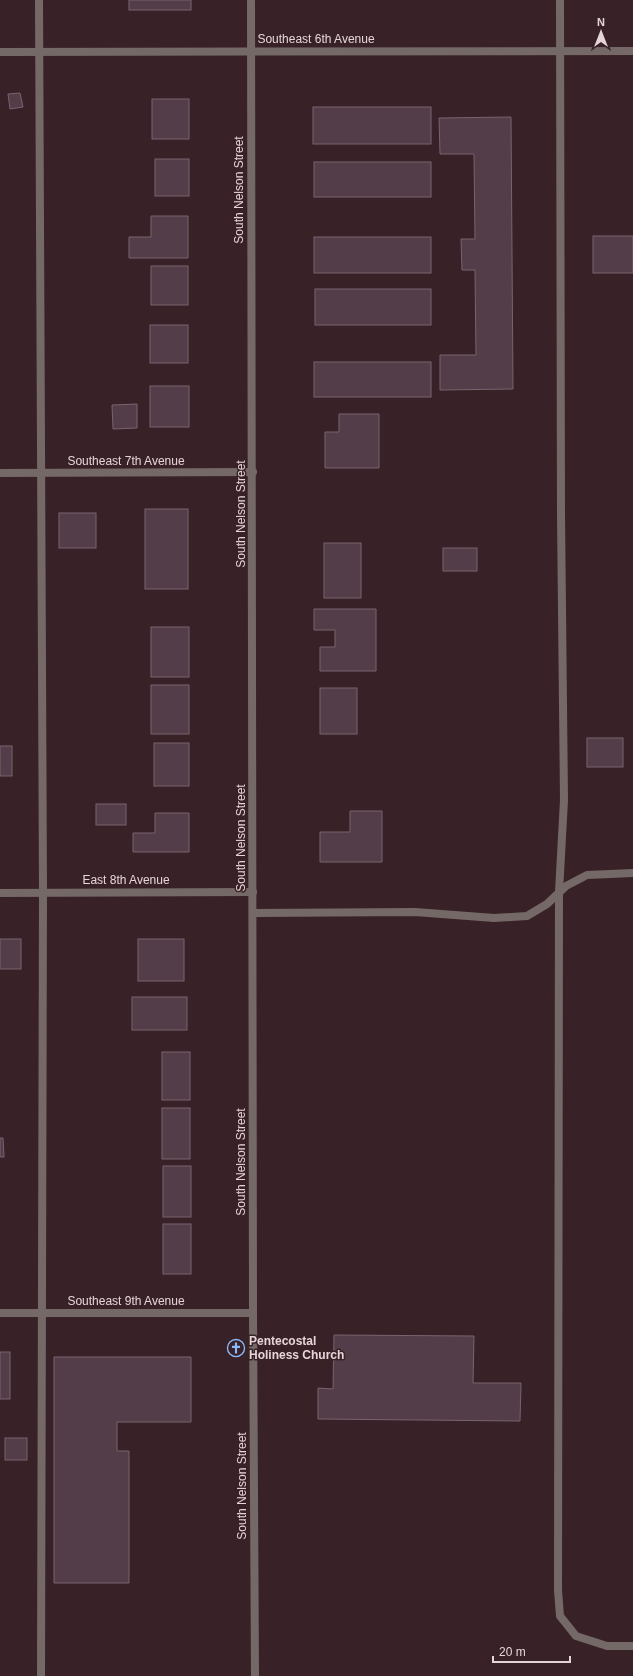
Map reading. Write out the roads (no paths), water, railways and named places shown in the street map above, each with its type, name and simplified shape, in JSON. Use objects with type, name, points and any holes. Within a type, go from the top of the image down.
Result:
[{"type":"street","points":[[39,0],[43,892],[41,1676]]},
{"type":"street","name":"South Nelson Street","points":[[251,0],[255,1676]]},
{"type":"street","points":[[560,0],[561,516],[564,800],[559,892],[558,1590],[560,1616],[576,1636],[607,1646],[633,1646]]},
{"type":"street","name":"Southeast 6th Avenue","points":[[0,52],[633,51]]},
{"type":"street","name":"Southeast 7th Avenue","points":[[0,474],[253,472]]},
{"type":"street","points":[[253,913],[415,912],[494,918],[527,916],[547,904],[566,886],[587,875],[633,873]]},
{"type":"street","name":"East 8th Avenue","points":[[0,892],[253,892]]},
{"type":"street","name":"Southeast 9th Avenue","points":[[0,1313],[253,1313]]},
{"type":"place","name":"Pentecostal Holiness Church","points":[[236,1348]]}]
